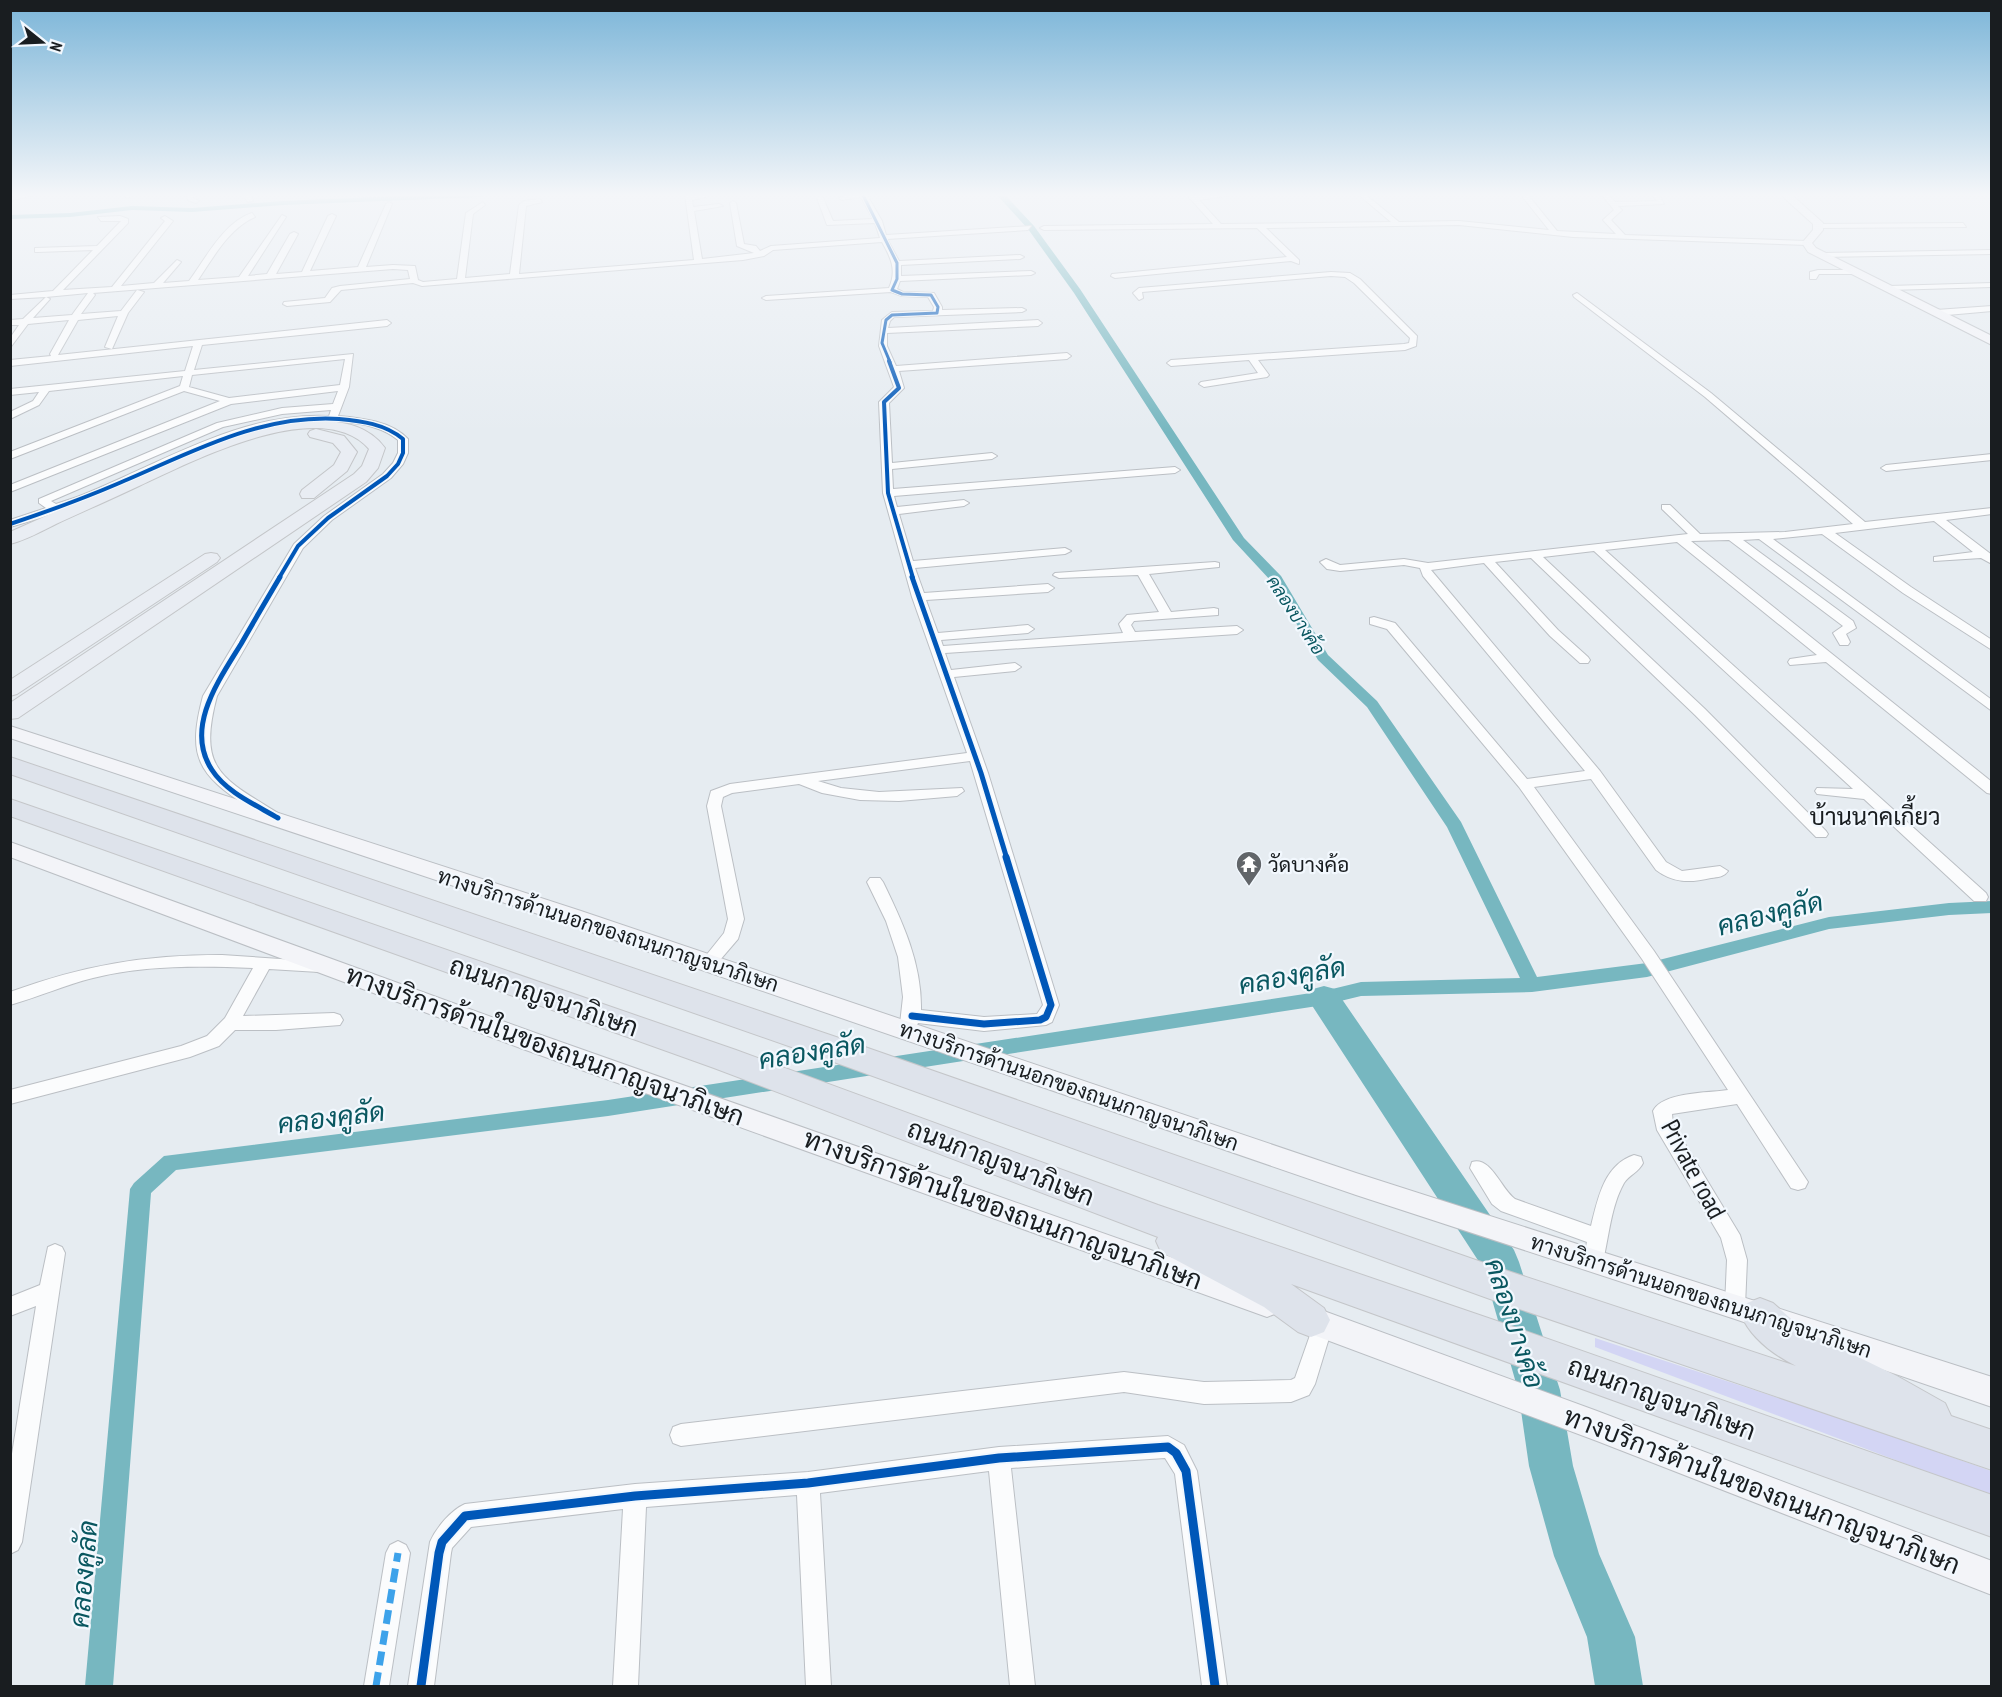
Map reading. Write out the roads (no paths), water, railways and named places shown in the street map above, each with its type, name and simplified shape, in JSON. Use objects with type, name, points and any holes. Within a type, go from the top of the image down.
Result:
[{"type":"highway","name":"ถนนกาญจนาภิเษก","points":[[10,765],[924,1080],[1490,1282],[1979,1446]]},
{"type":"highway","name":"ถนนกาญจนาภิเษก","points":[[10,807],[725,1059],[1155,1220],[1992,1516]]},
{"type":"highway","points":[[1155,1220],[1165,1234],[1174,1241],[1277,1295],[1317,1322]]},
{"type":"highway","points":[[1748,1310],[1792,1344],[1883,1389],[1979,1446]]},
{"type":"main road","points":[[1862,274],[1992,341]]},
{"type":"main road","points":[[10,539],[202,451],[254,432],[290,426],[323,425],[347,428],[374,443],[377,453],[370,468],[331,497],[10,713]]},
{"type":"main road","points":[[10,547],[200,459],[267,436],[296,433],[321,434],[338,439],[349,452],[341,468],[309,493],[10,690]]},
{"type":"main road","name":"ทางบริการด้านนอกของถนนกาญจนาภิเษก","points":[[10,732],[278,818],[708,963],[915,1028],[995,1060],[1356,1184],[1537,1243],[1596,1249],[1748,1310],[1992,1392]]},
{"type":"main road","name":"ทางบริการด้านในของถนนกาญจนาภิเษก","points":[[10,849],[328,967],[1317,1322],[1518,1399],[1597,1426],[1992,1578]]},
{"type":"main road","points":[[10,866],[98,882]]},
{"type":"street","points":[[10,345],[26,321],[73,274]]},
{"type":"street","points":[[117,289],[128,274]]},
{"type":"street","points":[[117,289],[132,274]]},
{"type":"street","points":[[155,287],[166,274]]},
{"type":"street","points":[[191,284],[198,274]]},
{"type":"street","points":[[244,280],[248,274]]},
{"type":"street","points":[[244,280],[248,274]]},
{"type":"street","points":[[10,297],[51,296],[303,274]]},
{"type":"street","points":[[413,274],[414,281]]},
{"type":"street","points":[[461,281],[462,274]]},
{"type":"street","points":[[287,304],[327,300],[332,297],[335,290],[340,288],[536,274]]},
{"type":"street","points":[[894,274],[894,284],[902,294],[931,295],[938,307],[937,313]]},
{"type":"street","points":[[766,298],[894,284],[1016,274]]},
{"type":"street","points":[[1114,276],[1134,274]]},
{"type":"street","points":[[1139,298],[1137,293],[1139,290],[1312,275],[1350,276],[1414,338],[1413,344],[1406,347],[1171,363]]},
{"type":"street","points":[[1889,288],[1992,285]]},
{"type":"street","points":[[109,347],[124,313],[140,292]]},
{"type":"street","points":[[54,354],[75,317],[91,295]]},
{"type":"street","points":[[1577,295],[1708,395],[1861,525]]},
{"type":"street","points":[[1936,313],[1992,308]]},
{"type":"street","points":[[875,882],[902,936],[908,957],[915,1028],[1040,1020],[1046,1017],[1051,1005],[974,756],[918,597],[888,493],[884,408],[888,396],[899,388],[895,369],[883,347],[886,320],[892,315],[1022,310]]},
{"type":"street","points":[[10,323],[124,313]]},
{"type":"street","points":[[10,363],[387,323]]},
{"type":"street","points":[[884,331],[1038,323]]},
{"type":"street","points":[[184,388],[191,372],[198,343]]},
{"type":"street","points":[[10,392],[350,356],[344,387],[334,412]]},
{"type":"street","points":[[895,369],[1067,356]]},
{"type":"street","points":[[1203,384],[1264,375],[1251,356]]},
{"type":"street","points":[[10,489],[230,401],[344,387]]},
{"type":"street","points":[[10,416],[36,403],[46,388]]},
{"type":"street","points":[[10,456],[184,388],[230,401]]},
{"type":"street","points":[[10,524],[56,509],[238,432],[285,420],[334,412],[394,430],[402,438],[403,453],[398,464],[387,476],[320,525],[298,546],[210,696],[202,720],[201,741],[205,761],[217,778],[278,818]]},
{"type":"street","points":[[888,466],[992,456]]},
{"type":"street","points":[[1886,468],[1992,457]]},
{"type":"street","points":[[888,493],[1175,470]]},
{"type":"street","points":[[893,511],[964,503]]},
{"type":"street","points":[[1666,507],[1697,537]]},
{"type":"street","points":[[1326,562],[1331,567],[1340,568],[1404,562],[1428,566],[1680,538],[1762,536],[1992,511]]},
{"type":"street","points":[[1936,518],[1987,557]]},
{"type":"street","points":[[1824,530],[1907,590],[1992,646]]},
{"type":"street","points":[[1731,536],[1850,624],[1850,628],[1839,633],[1844,642]]},
{"type":"street","points":[[1762,536],[1992,707]]},
{"type":"street","points":[[1680,538],[1992,790]]},
{"type":"street","points":[[1596,547],[1980,897]]},
{"type":"street","points":[[909,565],[1065,551]]},
{"type":"street","points":[[1535,555],[1700,712],[1821,834]]},
{"type":"street","points":[[1938,559],[1987,557]]},
{"type":"street","points":[[1486,559],[1554,633],[1584,660]]},
{"type":"street","points":[[1059,575],[1215,565]]},
{"type":"street","points":[[1428,566],[1425,569],[1427,574],[1595,774],[1669,874],[1685,878],[1720,871]]},
{"type":"street","points":[[1142,570],[1166,614]]},
{"type":"street","points":[[918,597],[1048,588]]},
{"type":"street","points":[[1130,636],[1125,628],[1128,619],[1166,614],[1214,612]]},
{"type":"street","points":[[1374,621],[1391,626],[1524,784],[1662,975],[1798,1182]]},
{"type":"street","points":[[933,637],[1028,629]]},
{"type":"street","points":[[937,650],[1237,630]]},
{"type":"street","points":[[1794,662],[1827,658]]},
{"type":"street","points":[[946,674],[1015,667]]},
{"type":"street","points":[[708,963],[732,935],[736,919],[714,806],[716,794],[724,790],[974,756]]},
{"type":"street","points":[[1524,784],[1595,774]]},
{"type":"street","points":[[802,780],[823,789],[881,798],[957,791]]},
{"type":"street","points":[[1822,791],[1868,795]]},
{"type":"street","points":[[10,999],[85,974],[124,966],[205,960],[328,967]]},
{"type":"street","points":[[10,1097],[184,1052],[213,1041],[231,1023],[264,963]]},
{"type":"street","points":[[231,1023],[334,1020]]},
{"type":"street","name":"Private road","points":[[1741,1096],[1671,1105],[1662,1111],[1664,1125],[1711,1207],[1730,1235],[1748,1310]]},
{"type":"street","points":[[1479,1168],[1499,1198],[1508,1205],[1596,1249],[1608,1196],[1619,1174],[1634,1163]]},
{"type":"street","points":[[10,1542],[18,1439],[55,1253]]},
{"type":"street","points":[[10,1307],[49,1291]]},
{"type":"street","points":[[681,1435],[1124,1382],[1204,1393],[1292,1391],[1305,1384],[1317,1322]]},
{"type":"street","points":[[421,1686],[439,1553],[446,1536],[465,1516],[635,1496],[808,1483],[999,1458],[1164,1447],[1172,1449],[1186,1471],[1215,1686]]},
{"type":"street","points":[[999,1458],[1023,1686]]},
{"type":"street","points":[[808,1483],[819,1686]]},
{"type":"street","points":[[626,1686],[635,1496]]},
{"type":"street","points":[[376,1686],[399,1553]]},
{"type":"waterway","name":"คลองบางค้อ","points":[[1063,274],[1077,291],[1239,540],[1276,579],[1323,657],[1372,704],[1455,826],[1532,985]]},
{"type":"waterway","name":"คลองคูลัด","points":[[1532,985],[1647,970],[1829,923],[1949,909],[1992,907]]},
{"type":"waterway","name":"คลองคูลัด","points":[[99,1686],[141,1189],[171,1162],[608,1108],[1324,998],[1361,989],[1532,985]]},
{"type":"waterway","name":"คลองบางค้อ","points":[[1324,998],[1500,1262],[1539,1390],[1551,1466],[1577,1556],[1611,1637],[1619,1686]]},
{"type":"place","name":"วัดบางค้อ","points":[[1249,887]]},
{"type":"district","name":"บ้านนาคเกี้ยว","points":[[1875,816]]}]
